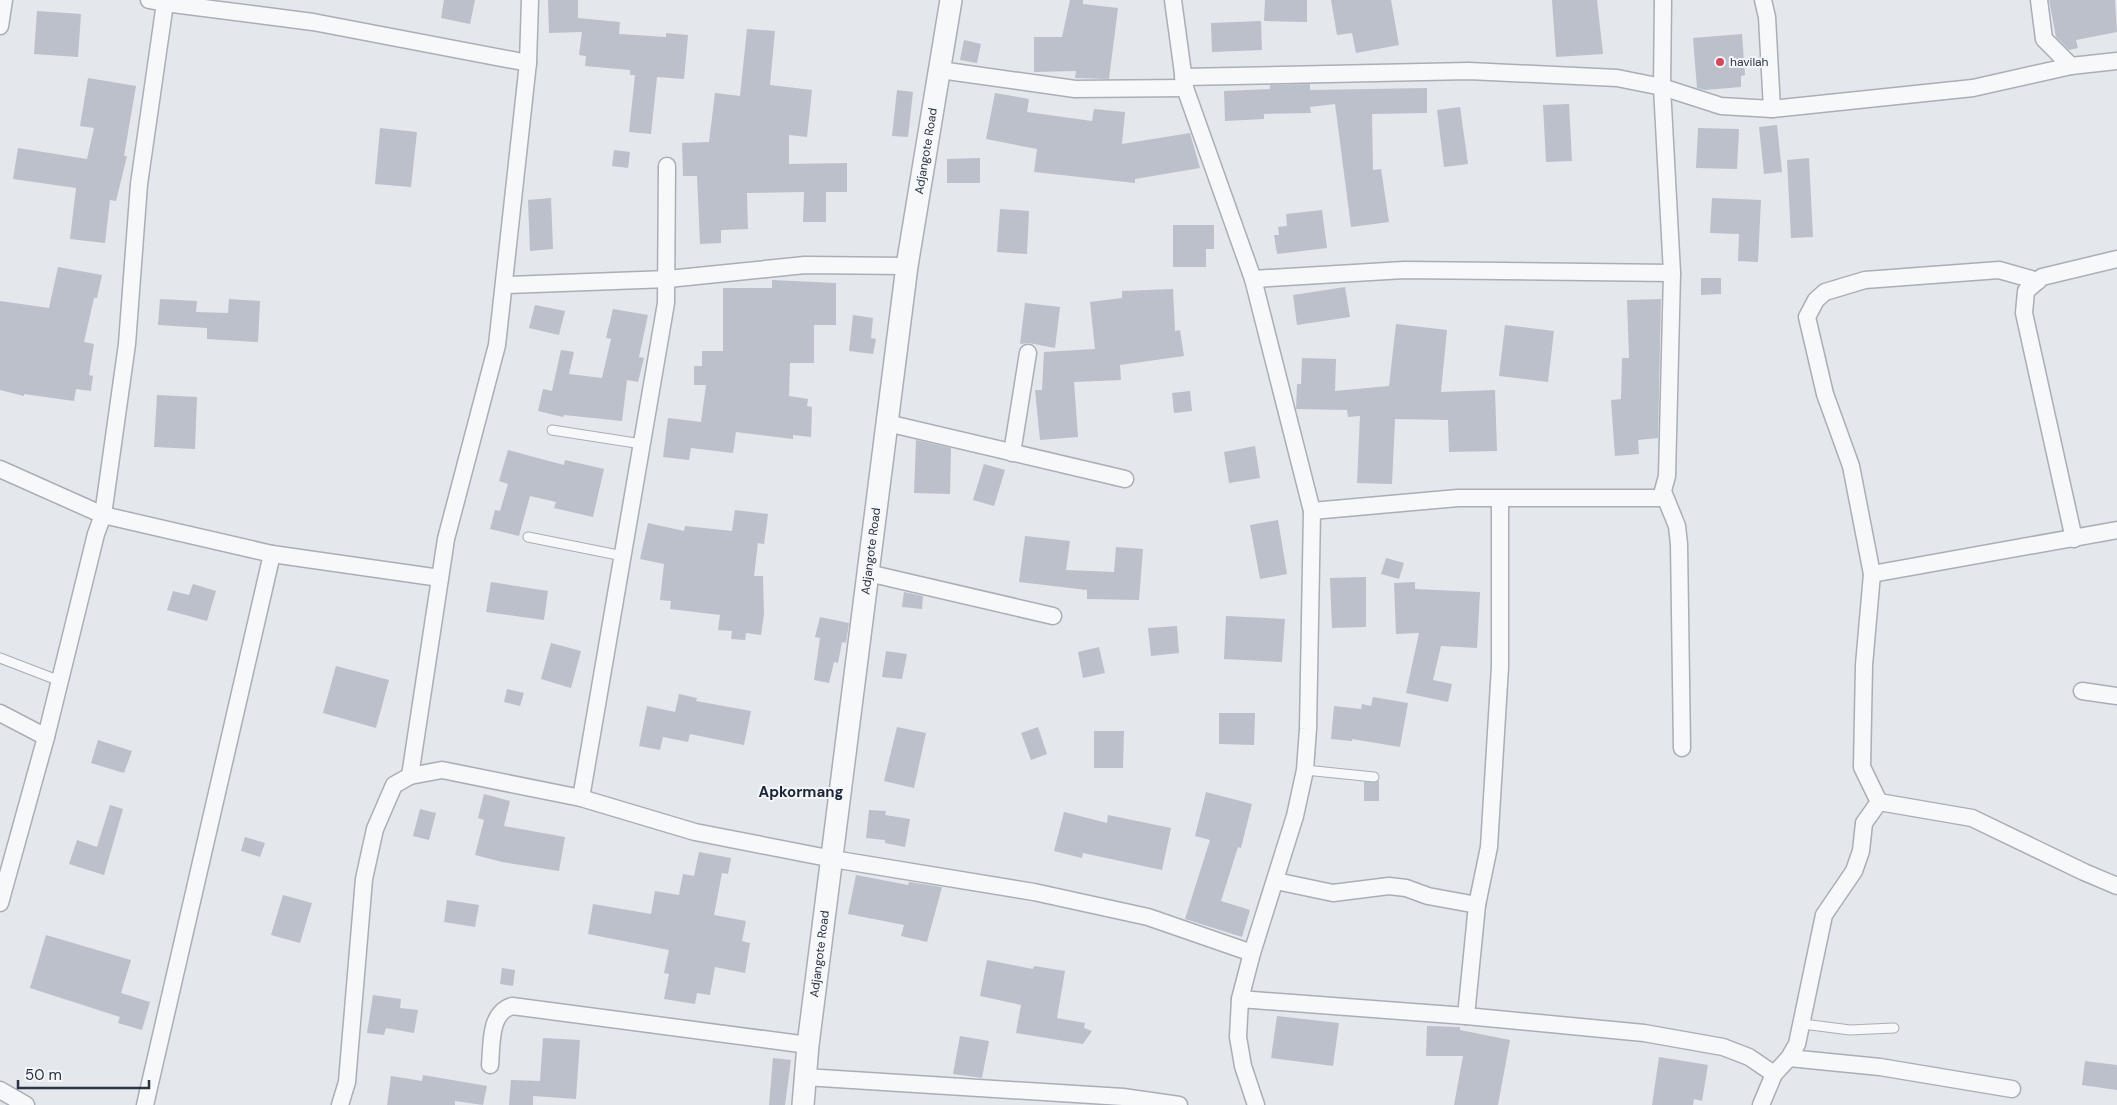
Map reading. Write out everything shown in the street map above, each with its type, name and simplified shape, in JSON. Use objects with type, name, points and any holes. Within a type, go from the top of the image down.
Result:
[{"type":"street","points":[[0,26],[4,0]]},
{"type":"street","points":[[148,0],[313,22],[528,63]]},
{"type":"street","points":[[410,776],[446,539],[497,345],[528,63],[530,0]]},
{"type":"street","name":"Adjangote Road","points":[[803,1105],[808,1045],[833,860],[906,266],[951,0]]},
{"type":"street","points":[[1173,0],[1184,82],[1253,279],[1312,511],[1308,729],[1305,770],[1295,816],[1252,953],[1240,999],[1238,1037],[1243,1066],[1256,1105]]},
{"type":"street","points":[[1663,0],[1662,87],[1672,273],[1667,476],[1664,494],[1676,526],[1679,544],[1682,748]]},
{"type":"street","points":[[1763,0],[1767,17],[1772,109]]},
{"type":"street","points":[[2039,0],[2044,39],[2070,66]]},
{"type":"street","points":[[0,903],[46,736],[96,534],[103,515],[127,344],[139,184],[165,2]]},
{"type":"street","points":[[940,70],[1075,89],[1184,82],[1469,71],[1617,78],[1662,87],[1721,106],[1772,109],[1973,88],[2070,66],[2117,61]]},
{"type":"street","points":[[581,798],[663,325],[668,279],[667,166]]},
{"type":"street","points":[[2074,538],[2024,313],[2026,291],[2042,278],[2117,259]]},
{"type":"street","points":[[505,285],[668,279],[805,265],[906,266]]},
{"type":"street","points":[[1253,279],[1404,270],[1602,270],[1672,273]]},
{"type":"street","points":[[1879,802],[1862,768],[1864,665],[1872,574],[1852,466],[1826,394],[1807,316],[1811,307],[1824,292],[1865,280],[1999,270],[2038,281]]},
{"type":"street","points":[[1012,452],[1028,353]]},
{"type":"street","points":[[887,423],[1126,479]]},
{"type":"street","points":[[0,469],[103,515],[272,554],[440,578]]},
{"type":"street","points":[[1312,511],[1458,498],[1638,499],[1662,498],[1664,494]]},
{"type":"street","points":[[1466,1016],[1477,905],[1488,848],[1500,667],[1500,499]]},
{"type":"street","points":[[1872,574],[2117,530]]},
{"type":"street","points":[[145,1105],[272,554]]},
{"type":"street","points":[[868,573],[1053,616]]},
{"type":"street","points":[[2082,691],[2117,696]]},
{"type":"street","points":[[0,714],[46,736]]},
{"type":"street","points":[[340,1105],[347,1082],[364,880],[375,829],[394,785],[410,776],[442,770],[581,798],[695,832],[833,860],[1034,892],[1120,910],[1148,917],[1252,953]]},
{"type":"street","points":[[1879,802],[1972,818],[2117,886]]},
{"type":"street","points":[[1761,1105],[1774,1074],[1789,1058],[1797,1044],[1803,1024],[1824,915],[1854,871],[1861,851],[1864,823],[1879,802]]},
{"type":"street","points":[[1276,881],[1333,893],[1389,886],[1406,888],[1428,896],[1477,905]]},
{"type":"street","points":[[1240,999],[1466,1016],[1644,1033],[1723,1047],[1749,1057],[1774,1074]]},
{"type":"street","points":[[490,1065],[495,1020],[503,1009],[512,1006],[808,1045]]},
{"type":"street","points":[[1789,1058],[1880,1067],[2012,1089]]},
{"type":"street","points":[[805,1077],[1123,1097],[1165,1101],[1179,1105]]},
{"type":"street","points":[[0,1090],[26,1105]]},
{"type":"lane","points":[[552,430],[642,444]]},
{"type":"lane","points":[[528,537],[623,556]]},
{"type":"lane","points":[[0,658],[60,681]]},
{"type":"lane","points":[[1305,770],[1374,777]]},
{"type":"lane","points":[[1803,1024],[1850,1030],[1894,1028]]},
{"type":"building","points":[[444,0],[475,0],[470,24],[441,18]]},
{"type":"building","points":[[548,0],[578,0],[578,18],[620,22],[619,34],[666,37],[666,33],[688,35],[684,79],[657,77],[651,134],[629,132],[635,75],[630,75],[630,70],[585,66],[586,56],[579,55],[582,32],[549,33]]},
{"type":"building","points":[[1070,0],[1083,0],[1083,4],[1118,8],[1109,79],[1075,78],[1076,71],[1034,72],[1034,37],[1062,37]]},
{"type":"building","points":[[1265,0],[1307,0],[1307,22],[1264,21]]},
{"type":"building","points":[[1331,0],[1391,0],[1399,45],[1356,53],[1352,33],[1337,35]]},
{"type":"building","points":[[1552,0],[1597,0],[1603,54],[1556,57]]},
{"type":"building","points":[[2049,0],[2115,0],[2117,32],[2076,40],[2078,48],[2069,50],[2056,37]]},
{"type":"building","points":[[37,11],[81,14],[78,57],[34,54]]},
{"type":"building","points":[[1261,21],[1262,50],[1212,52],[1211,23]]},
{"type":"building","points":[[747,29],[775,31],[770,85],[812,90],[807,137],[789,135],[789,164],[847,163],[847,192],[826,192],[826,222],[803,222],[804,192],[747,193],[748,229],[721,230],[721,243],[700,244],[697,176],[683,176],[682,143],[709,142],[715,93],[740,96]]},
{"type":"building","name":"havilah","points":[[1742,34],[1745,75],[1741,76],[1741,87],[1705,90],[1697,88],[1693,38]]},
{"type":"building","points":[[964,40],[981,44],[977,63],[960,60]]},
{"type":"building","points":[[88,78],[136,86],[124,156],[127,156],[116,201],[110,200],[105,243],[70,239],[76,188],[13,179],[18,148],[87,159],[94,128],[80,126]]},
{"type":"building","points":[[1310,84],[1310,90],[1427,88],[1427,113],[1372,114],[1373,170],[1381,169],[1389,222],[1351,227],[1335,104],[1310,107],[1311,113],[1264,114],[1264,119],[1225,121],[1224,91],[1270,89],[1270,85]]},
{"type":"building","points":[[897,90],[913,92],[908,137],[892,136]]},
{"type":"building","points":[[995,93],[1029,99],[1027,112],[1092,121],[1094,109],[1125,112],[1122,144],[1190,133],[1200,168],[1135,179],[1135,183],[1034,172],[1037,149],[986,139]]},
{"type":"building","points":[[1569,104],[1572,161],[1546,162],[1543,105]]},
{"type":"building","points":[[1460,107],[1468,164],[1444,167],[1437,110]]},
{"type":"building","points":[[1777,125],[1782,172],[1764,174],[1759,127]]},
{"type":"building","points":[[380,128],[417,132],[411,187],[375,184]]},
{"type":"building","points":[[1698,128],[1739,129],[1737,169],[1696,168]]},
{"type":"building","points":[[614,150],[630,152],[628,168],[612,166]]},
{"type":"building","points":[[980,158],[980,183],[947,183],[947,159]]},
{"type":"building","points":[[1809,158],[1813,237],[1791,238],[1787,160]]},
{"type":"building","points":[[551,198],[553,249],[530,251],[528,200]]},
{"type":"building","points":[[1712,198],[1761,200],[1758,262],[1738,261],[1739,234],[1710,233]]},
{"type":"building","points":[[1000,209],[1029,211],[1027,254],[997,252]]},
{"type":"building","points":[[1322,210],[1327,248],[1277,254],[1274,235],[1279,235],[1278,227],[1287,226],[1286,214]]},
{"type":"building","points":[[1173,225],[1214,225],[1214,249],[1206,249],[1206,267],[1173,267]]},
{"type":"building","points":[[58,267],[102,275],[97,298],[94,298],[84,342],[94,344],[89,375],[93,376],[91,391],[76,389],[74,401],[24,394],[24,396],[0,390],[0,301],[49,308]]},
{"type":"building","points":[[1701,278],[1721,278],[1721,294],[1701,295]]},
{"type":"building","points":[[772,280],[836,283],[836,325],[814,325],[814,363],[790,363],[789,396],[808,399],[807,406],[812,407],[811,437],[793,435],[793,439],[736,432],[733,453],[691,448],[689,460],[663,457],[668,418],[701,422],[706,385],[694,385],[694,366],[702,366],[702,351],[723,351],[723,288],[772,288]]},
{"type":"building","points":[[1345,287],[1350,317],[1297,325],[1293,295]]},
{"type":"building","points":[[1173,289],[1175,331],[1180,330],[1184,356],[1120,365],[1121,380],[1074,382],[1078,437],[1040,440],[1035,390],[1042,390],[1044,352],[1095,349],[1090,302],[1122,298],[1122,291]]},
{"type":"building","points":[[160,299],[197,301],[196,312],[228,313],[229,299],[260,301],[258,342],[207,339],[207,328],[158,325]]},
{"type":"building","points":[[1661,299],[1658,438],[1638,440],[1639,454],[1615,456],[1611,400],[1621,399],[1622,358],[1629,358],[1627,300]]},
{"type":"building","points":[[1025,303],[1060,307],[1055,348],[1029,343],[1020,344]]},
{"type":"building","points":[[535,305],[565,311],[559,335],[529,328]]},
{"type":"building","points":[[613,309],[648,315],[639,357],[644,358],[638,382],[627,380],[622,421],[564,415],[563,417],[538,411],[543,389],[552,391],[561,350],[574,352],[569,374],[602,378],[611,339],[606,338]]},
{"type":"building","points":[[853,315],[873,318],[871,338],[876,339],[873,354],[849,351]]},
{"type":"building","points":[[1396,324],[1447,330],[1441,392],[1495,390],[1497,451],[1449,452],[1448,420],[1395,419],[1392,484],[1357,483],[1360,416],[1348,417],[1347,410],[1296,409],[1297,384],[1301,384],[1302,358],[1336,359],[1335,391],[1389,386]]},
{"type":"building","points":[[1505,325],[1554,331],[1548,382],[1499,376]]},
{"type":"building","points":[[1190,391],[1192,411],[1174,413],[1172,393]]},
{"type":"building","points":[[157,395],[197,397],[195,449],[154,447]]},
{"type":"building","points":[[916,440],[951,448],[950,494],[914,493]]},
{"type":"building","points":[[1255,446],[1260,478],[1229,483],[1224,452]]},
{"type":"building","points":[[508,450],[564,465],[565,460],[604,469],[593,517],[554,508],[556,502],[530,496],[519,536],[490,529],[495,510],[500,511],[508,484],[499,481]]},
{"type":"building","points":[[984,464],[1005,470],[994,506],[973,500]]},
{"type":"building","points":[[735,510],[768,514],[764,544],[758,543],[754,576],[763,576],[764,614],[761,635],[746,633],[745,640],[731,639],[732,631],[718,630],[720,615],[670,609],[671,601],[660,600],[664,564],[640,559],[648,523],[684,531],[685,526],[732,531]]},
{"type":"building","points":[[1278,520],[1287,574],[1260,579],[1250,525]]},
{"type":"building","points":[[1025,536],[1070,541],[1066,570],[1114,572],[1116,547],[1143,549],[1139,600],[1087,599],[1087,590],[1019,582]]},
{"type":"building","points":[[1386,558],[1404,563],[1399,579],[1381,574]]},
{"type":"building","points":[[1366,577],[1366,627],[1332,628],[1330,578]]},
{"type":"building","points":[[491,582],[548,591],[544,620],[486,612]]},
{"type":"building","points":[[1415,582],[1415,589],[1480,592],[1477,648],[1441,646],[1433,680],[1452,684],[1448,702],[1406,693],[1419,633],[1396,634],[1394,583]]},
{"type":"building","points":[[193,584],[216,591],[207,621],[167,610],[173,591],[189,595]]},
{"type":"building","points":[[904,592],[923,596],[922,609],[902,607]]},
{"type":"building","points":[[1226,616],[1285,619],[1282,662],[1224,659]]},
{"type":"building","points":[[820,617],[849,623],[846,643],[842,642],[838,663],[834,662],[829,683],[814,680],[820,638],[815,637]]},
{"type":"building","points":[[1177,626],[1179,653],[1151,656],[1148,628]]},
{"type":"building","points":[[551,643],[581,651],[571,688],[541,679]]},
{"type":"building","points":[[1099,647],[1105,673],[1083,678],[1078,652]]},
{"type":"building","points":[[886,651],[907,654],[902,679],[882,677]]},
{"type":"building","points":[[336,666],[389,680],[376,728],[323,713]]},
{"type":"building","points":[[507,689],[524,693],[520,706],[504,702]]},
{"type":"building","points":[[679,694],[697,698],[696,701],[751,711],[744,745],[690,734],[688,742],[663,737],[660,750],[639,746],[647,706],[675,712]]},
{"type":"building","points":[[1373,697],[1408,703],[1400,747],[1352,739],[1352,741],[1331,739],[1334,706],[1361,709],[1362,704],[1371,706]]},
{"type":"building","points":[[1219,713],[1255,713],[1254,745],[1219,744]]},
{"type":"building","points":[[897,727],[926,733],[914,788],[884,781]]},
{"type":"building","points":[[1038,727],[1047,754],[1031,760],[1021,733]]},
{"type":"building","points":[[1094,731],[1124,731],[1123,768],[1094,768]]},
{"type":"building","points":[[98,740],[132,751],[124,773],[91,763]]},
{"type":"building","points":[[1379,781],[1379,801],[1364,801],[1364,782]]},
{"type":"building","points":[[1206,792],[1252,804],[1241,848],[1238,847],[1221,901],[1250,910],[1242,937],[1185,919],[1210,840],[1195,836]]},
{"type":"building","points":[[484,794],[510,801],[504,826],[565,837],[559,871],[502,862],[475,855],[484,820],[478,818]]},
{"type":"building","points":[[110,805],[123,809],[104,875],[69,864],[77,840],[97,847]]},
{"type":"building","points":[[420,809],[436,813],[429,840],[413,836]]},
{"type":"building","points":[[869,810],[886,811],[885,815],[910,819],[905,847],[885,843],[885,840],[866,838]]},
{"type":"building","points":[[1064,812],[1107,823],[1108,815],[1171,828],[1162,870],[1083,853],[1082,858],[1054,851]]},
{"type":"building","points":[[245,837],[265,843],[260,857],[241,851]]},
{"type":"building","points":[[699,852],[731,858],[728,874],[722,873],[714,915],[746,921],[742,941],[750,943],[745,973],[715,967],[710,995],[697,993],[695,1004],[664,999],[669,974],[664,973],[669,950],[588,934],[593,904],[651,914],[655,891],[679,895],[683,874],[694,876]]},
{"type":"building","points":[[856,875],[908,885],[909,882],[942,887],[927,942],[901,936],[904,925],[848,914]]},
{"type":"building","points":[[283,895],[312,903],[300,943],[271,935]]},
{"type":"building","points":[[447,900],[479,905],[475,927],[444,922]]},
{"type":"building","points":[[46,935],[131,960],[121,993],[150,1002],[142,1030],[118,1023],[120,1017],[30,988]]},
{"type":"building","points":[[987,960],[1033,969],[1034,966],[1065,971],[1057,1018],[1085,1023],[1084,1028],[1092,1031],[1083,1044],[1016,1033],[1021,1005],[980,996]]},
{"type":"building","points":[[502,968],[515,970],[513,986],[500,984]]},
{"type":"building","points":[[373,995],[401,999],[400,1008],[418,1010],[414,1033],[386,1028],[384,1035],[367,1033]]},
{"type":"building","points":[[1277,1016],[1339,1023],[1333,1066],[1271,1058]]},
{"type":"building","points":[[1427,1026],[1460,1027],[1460,1030],[1510,1040],[1498,1105],[1454,1105],[1463,1056],[1426,1056]]},
{"type":"building","points":[[960,1036],[989,1041],[982,1078],[953,1074]]},
{"type":"building","points":[[543,1038],[580,1040],[576,1099],[533,1096],[533,1105],[509,1105],[511,1080],[540,1081]]},
{"type":"building","points":[[1659,1057],[1708,1065],[1702,1101],[1694,1099],[1693,1105],[1652,1105]]},
{"type":"building","points":[[773,1058],[791,1060],[785,1105],[769,1105]]},
{"type":"building","points":[[2085,1061],[2117,1065],[2117,1090],[2082,1085]]},
{"type":"building","points":[[423,1075],[487,1086],[483,1105],[455,1101],[455,1105],[387,1105],[391,1076],[422,1081]]},
{"type":"place","name":"havilah","points":[[1720,62]]},
{"type":"district","name":"Apkormang","points":[[801,792]]}]
